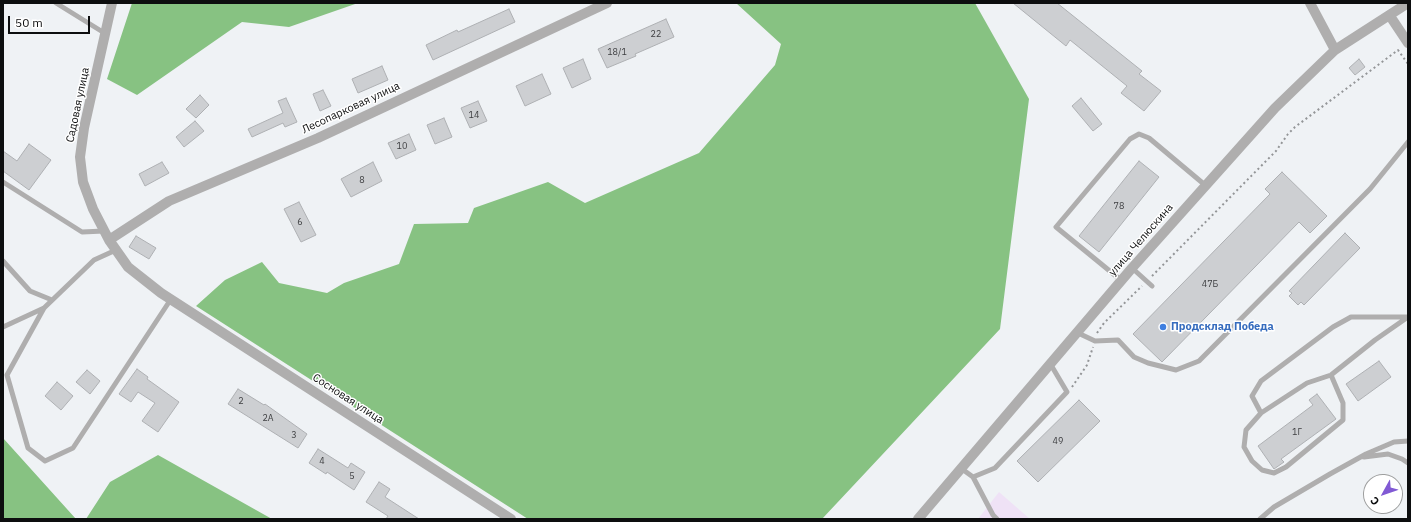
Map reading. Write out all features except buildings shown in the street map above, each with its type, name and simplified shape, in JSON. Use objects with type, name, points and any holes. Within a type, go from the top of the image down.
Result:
[{"type":"street","name":"Садовая улица","points":[[112,3],[84,128],[80,157],[83,182],[93,209],[104,231],[128,266],[161,293],[172,299]]},
{"type":"street","name":"Лесопарковая улица","points":[[109,240],[169,200],[318,138],[607,3]]},
{"type":"street","points":[[1310,3],[1336,50]]},
{"type":"street","name":"улица Челюскина","points":[[918,519],[1051,365],[1132,268],[1275,108],[1336,50],[1408,3]]},
{"type":"street","points":[[1390,16],[1408,43]]},
{"type":"street","name":"Сосновая улица","points":[[172,299],[511,519]]},
{"type":"lane","points":[[56,3],[106,34]]},
{"type":"lane","points":[[1122,281],[1056,227],[1130,139],[1139,134],[1149,138],[1205,185]]},
{"type":"lane","points":[[1078,333],[1095,341],[1118,340],[1134,357],[1148,363],[1176,370],[1199,361],[1370,189],[1408,142]]},
{"type":"lane","points":[[3,182],[82,232],[104,231]]},
{"type":"lane","points":[[116,250],[94,260],[44,308],[7,375],[28,448],[45,460],[73,448],[172,299]]},
{"type":"lane","points":[[3,261],[30,291],[52,300]]},
{"type":"lane","points":[[1132,268],[1152,286]]},
{"type":"lane","points":[[3,327],[44,308]]},
{"type":"lane","points":[[1261,413],[1252,396],[1261,381],[1333,327],[1351,317],[1408,317]]},
{"type":"lane","points":[[1331,375],[1343,403],[1343,420],[1286,467],[1274,473],[1262,470],[1252,461],[1244,447],[1246,430],[1261,413],[1307,383],[1331,375],[1375,340],[1408,317]]},
{"type":"lane","points":[[973,477],[995,468],[1067,392],[1051,365]]},
{"type":"lane","points":[[1260,519],[1274,507],[1361,457],[1394,442],[1408,441]]},
{"type":"lane","points":[[1361,457],[1388,454],[1408,463]]},
{"type":"lane","points":[[962,469],[973,477],[993,515],[997,519]]},
{"type":"path","points":[[1067,392],[1076,383],[1087,365],[1092,354],[1098,330],[1104,323],[1276,151],[1295,127],[1398,50],[1408,64]]},
{"type":"shaded area","points":[[999,492],[1030,519],[978,519]]},
{"type":"green space","points":[[132,3],[358,3],[289,27],[242,22],[137,95],[107,79]]},
{"type":"green space","points":[[736,3],[975,3],[1029,99],[1000,329],[822,519],[528,519],[196,306],[225,280],[262,262],[279,283],[327,293],[344,283],[399,264],[414,224],[468,223],[474,208],[548,182],[585,203],[699,153],[775,65],[781,44]]},
{"type":"green space","points":[[3,438],[76,519],[3,519]]},
{"type":"green space","points":[[158,455],[272,519],[86,519],[110,482]]},
{"type":"place","name":"Продсклад Победа","points":[[1163,327]]}]
